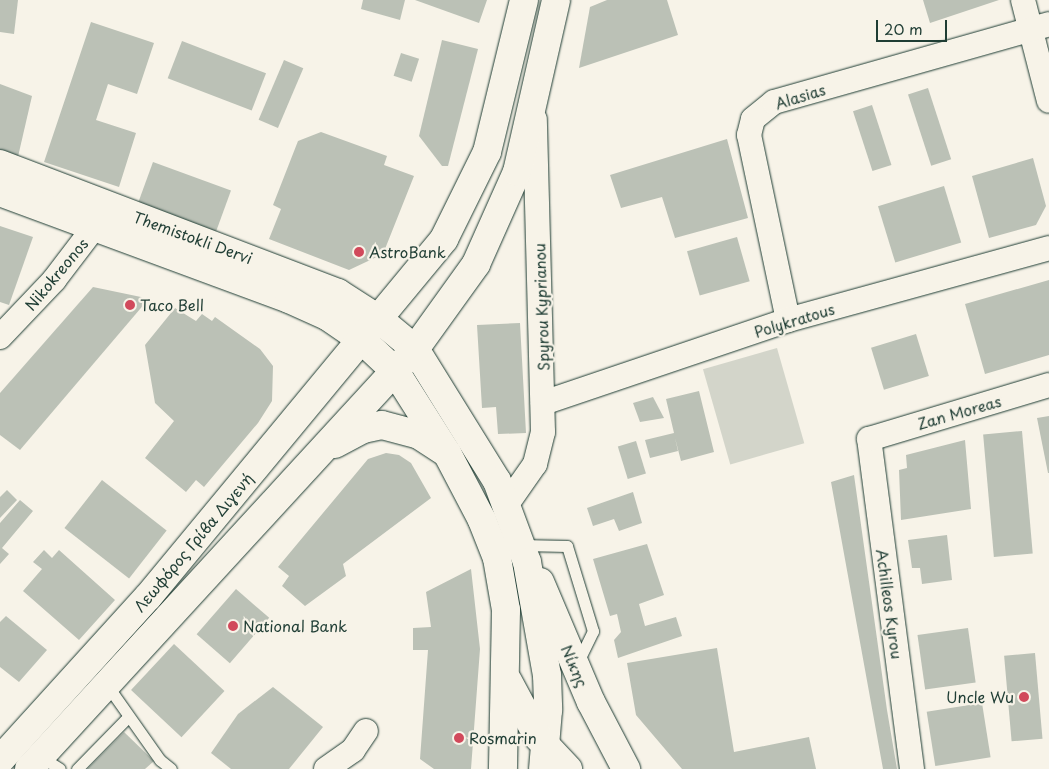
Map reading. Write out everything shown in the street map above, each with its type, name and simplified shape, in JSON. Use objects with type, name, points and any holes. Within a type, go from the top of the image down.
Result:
[{"type":"main road","name":"Λεωφόρος Γρίβα Διγενή","points":[[0,760],[148,597],[380,320],[444,239],[463,207],[487,152],[524,0]]},
{"type":"main road","name":"Λεωφόρος Γρίβα Διγενή","points":[[43,765],[107,685],[415,349],[476,264],[497,222],[518,172],[556,0]]},
{"type":"main road","name":"Themistokli Dervi","points":[[0,164],[102,217],[327,316],[362,340],[394,371],[447,453],[482,520],[497,558],[506,610],[507,680],[503,769]]},
{"type":"main road","name":"Themistokli Dervi","points":[[0,192],[102,217],[296,274],[338,293],[380,320],[415,349],[477,445],[507,504],[524,553]]},
{"type":"main road","points":[[322,451],[363,429],[382,425],[419,435],[447,453]]},
{"type":"main road","points":[[524,553],[547,675],[544,758]]},
{"type":"main road","name":"Νίκης","points":[[524,553],[544,589],[575,666],[626,769]]},
{"type":"main road","points":[[507,680],[544,758],[568,769]]},
{"type":"street","points":[[1023,0],[1040,26],[1049,101]]},
{"type":"street","name":"Alasias","points":[[788,320],[749,135],[753,119],[774,102],[1040,26]]},
{"type":"street","name":"Spyrou Kyprianou","points":[[507,504],[540,454],[543,403],[535,100]]},
{"type":"street","name":"Nikokreonos","points":[[0,338],[54,280],[102,217]]},
{"type":"street","name":"Polykratous","points":[[543,403],[788,320],[1049,248]]},
{"type":"street","name":"Zan Moreas","points":[[868,438],[1049,386]]},
{"type":"street","name":"Achilleos Kyrou","points":[[868,438],[912,769]]},
{"type":"street","points":[[326,769],[353,750],[366,731]]},
{"type":"lane","points":[[524,553],[567,546],[593,631],[575,666]]},
{"type":"lane","points":[[107,685],[156,765],[171,769]]},
{"type":"lane","points":[[77,769],[128,717]]},
{"type":"shaded area","points":[[777,348],[804,443],[730,464],[703,369]]},
{"type":"building","points":[[0,0],[18,0],[14,34],[0,32]]},
{"type":"building","points":[[363,0],[405,0],[400,20],[361,9]]},
{"type":"building","points":[[415,0],[487,0],[479,23]]},
{"type":"building","points":[[607,0],[667,0],[678,35],[579,68],[590,7]]},
{"type":"building","points":[[923,0],[999,0],[930,23]]},
{"type":"building","points":[[91,22],[154,43],[137,94],[108,84],[96,120],[136,133],[119,187],[44,162]]},
{"type":"building","points":[[442,40],[478,49],[448,166],[442,166],[419,136]]},
{"type":"building","points":[[182,41],[266,73],[252,111],[168,78]]},
{"type":"building","points":[[401,53],[419,59],[412,82],[394,76]]},
{"type":"building","points":[[284,60],[303,68],[278,128],[259,120]]},
{"type":"building","points":[[0,84],[32,96],[17,161],[0,155]]},
{"type":"building","points":[[928,88],[951,159],[931,166],[908,94]]},
{"type":"building","points":[[872,105],[891,165],[872,171],[853,111]]},
{"type":"building","points":[[321,132],[387,156],[384,165],[414,176],[383,254],[349,270],[269,239],[281,209],[273,205],[298,141]]},
{"type":"building","points":[[727,139],[748,218],[675,238],[662,197],[621,208],[610,175]]},
{"type":"building","points":[[1033,158],[1046,206],[1036,225],[989,238],[972,176]]},
{"type":"building","points":[[153,162],[231,190],[216,233],[138,204]]},
{"type":"building","points":[[944,186],[961,242],[895,263],[878,206]]},
{"type":"building","points":[[0,226],[33,237],[9,305],[0,302]]},
{"type":"building","points":[[737,237],[750,281],[700,296],[687,251]]},
{"type":"building","points":[[1049,280],[1049,355],[985,374],[965,304]]},
{"type":"building","points":[[93,287],[141,297],[146,302],[20,450],[0,435],[0,393]]},
{"type":"building","points":[[175,308],[196,321],[202,314],[212,321],[215,317],[260,349],[273,366],[272,401],[258,423],[204,487],[196,480],[186,492],[145,458],[174,421],[155,403],[145,345]]},
{"type":"building","points":[[520,323],[526,433],[498,434],[496,407],[482,408],[477,325]]},
{"type":"building","points":[[916,334],[929,376],[884,390],[871,348]]},
{"type":"building","points":[[699,391],[714,452],[681,461],[675,438],[678,451],[650,458],[645,440],[674,433],[666,399]]},
{"type":"building","points":[[653,397],[664,418],[640,422],[633,403]]},
{"type":"building","points":[[1049,416],[1049,473],[1048,473],[1037,418]]},
{"type":"building","points":[[1022,431],[1033,554],[994,557],[983,434]]},
{"type":"building","points":[[965,440],[971,509],[901,520],[899,470],[907,468],[906,455]]},
{"type":"building","points":[[636,441],[646,474],[628,479],[618,447]]},
{"type":"building","points":[[386,453],[399,455],[411,463],[431,498],[343,564],[346,576],[305,606],[282,586],[289,576],[278,567],[368,459]]},
{"type":"building","points":[[854,475],[897,769],[883,769],[831,482]]},
{"type":"building","points":[[102,480],[167,530],[129,579],[64,528]]},
{"type":"building","points":[[7,490],[17,500],[0,518],[0,497]]},
{"type":"building","points":[[633,492],[642,523],[619,531],[614,519],[593,526],[587,508]]},
{"type":"building","points":[[20,500],[33,511],[2,548],[9,554],[0,564],[0,523]]},
{"type":"building","points":[[947,535],[952,580],[922,584],[920,568],[912,568],[908,540]]},
{"type":"building","points":[[647,544],[664,595],[639,604],[645,626],[676,617],[682,636],[618,658],[614,640],[621,632],[617,614],[610,616],[593,559]]},
{"type":"building","points":[[44,550],[52,558],[59,550],[115,600],[79,640],[23,591],[42,569],[33,562]]},
{"type":"building","points":[[471,569],[480,649],[471,769],[434,769],[420,759],[428,650],[413,650],[413,628],[431,627],[426,592]]},
{"type":"building","name":"National Bank","points":[[236,589],[269,618],[230,663],[197,634]]},
{"type":"building","points":[[6,616],[47,650],[19,682],[0,667],[0,622]]},
{"type":"building","points":[[968,628],[976,682],[925,690],[917,635]]},
{"type":"building","points":[[174,644],[224,691],[181,737],[131,690]]},
{"type":"building","points":[[717,648],[734,752],[809,737],[816,769],[682,769],[636,715],[627,663]]},
{"type":"building","name":"Uncle Wu","points":[[1035,653],[1042,739],[1012,741],[1004,656]]},
{"type":"building","points":[[273,687],[323,727],[289,769],[231,769],[211,753],[238,714]]},
{"type":"building","points":[[982,703],[991,757],[935,766],[927,712]]},
{"type":"building","points":[[124,732],[154,761],[145,769],[87,769]]},
{"type":"place","name":"AstroBank","points":[[359,252]]},
{"type":"place","name":"Taco Bell","points":[[130,305]]},
{"type":"place","name":"National Bank","points":[[233,626]]},
{"type":"place","name":"Uncle Wu","points":[[1024,697]]},
{"type":"place","name":"Rosmarin","points":[[459,738]]}]
